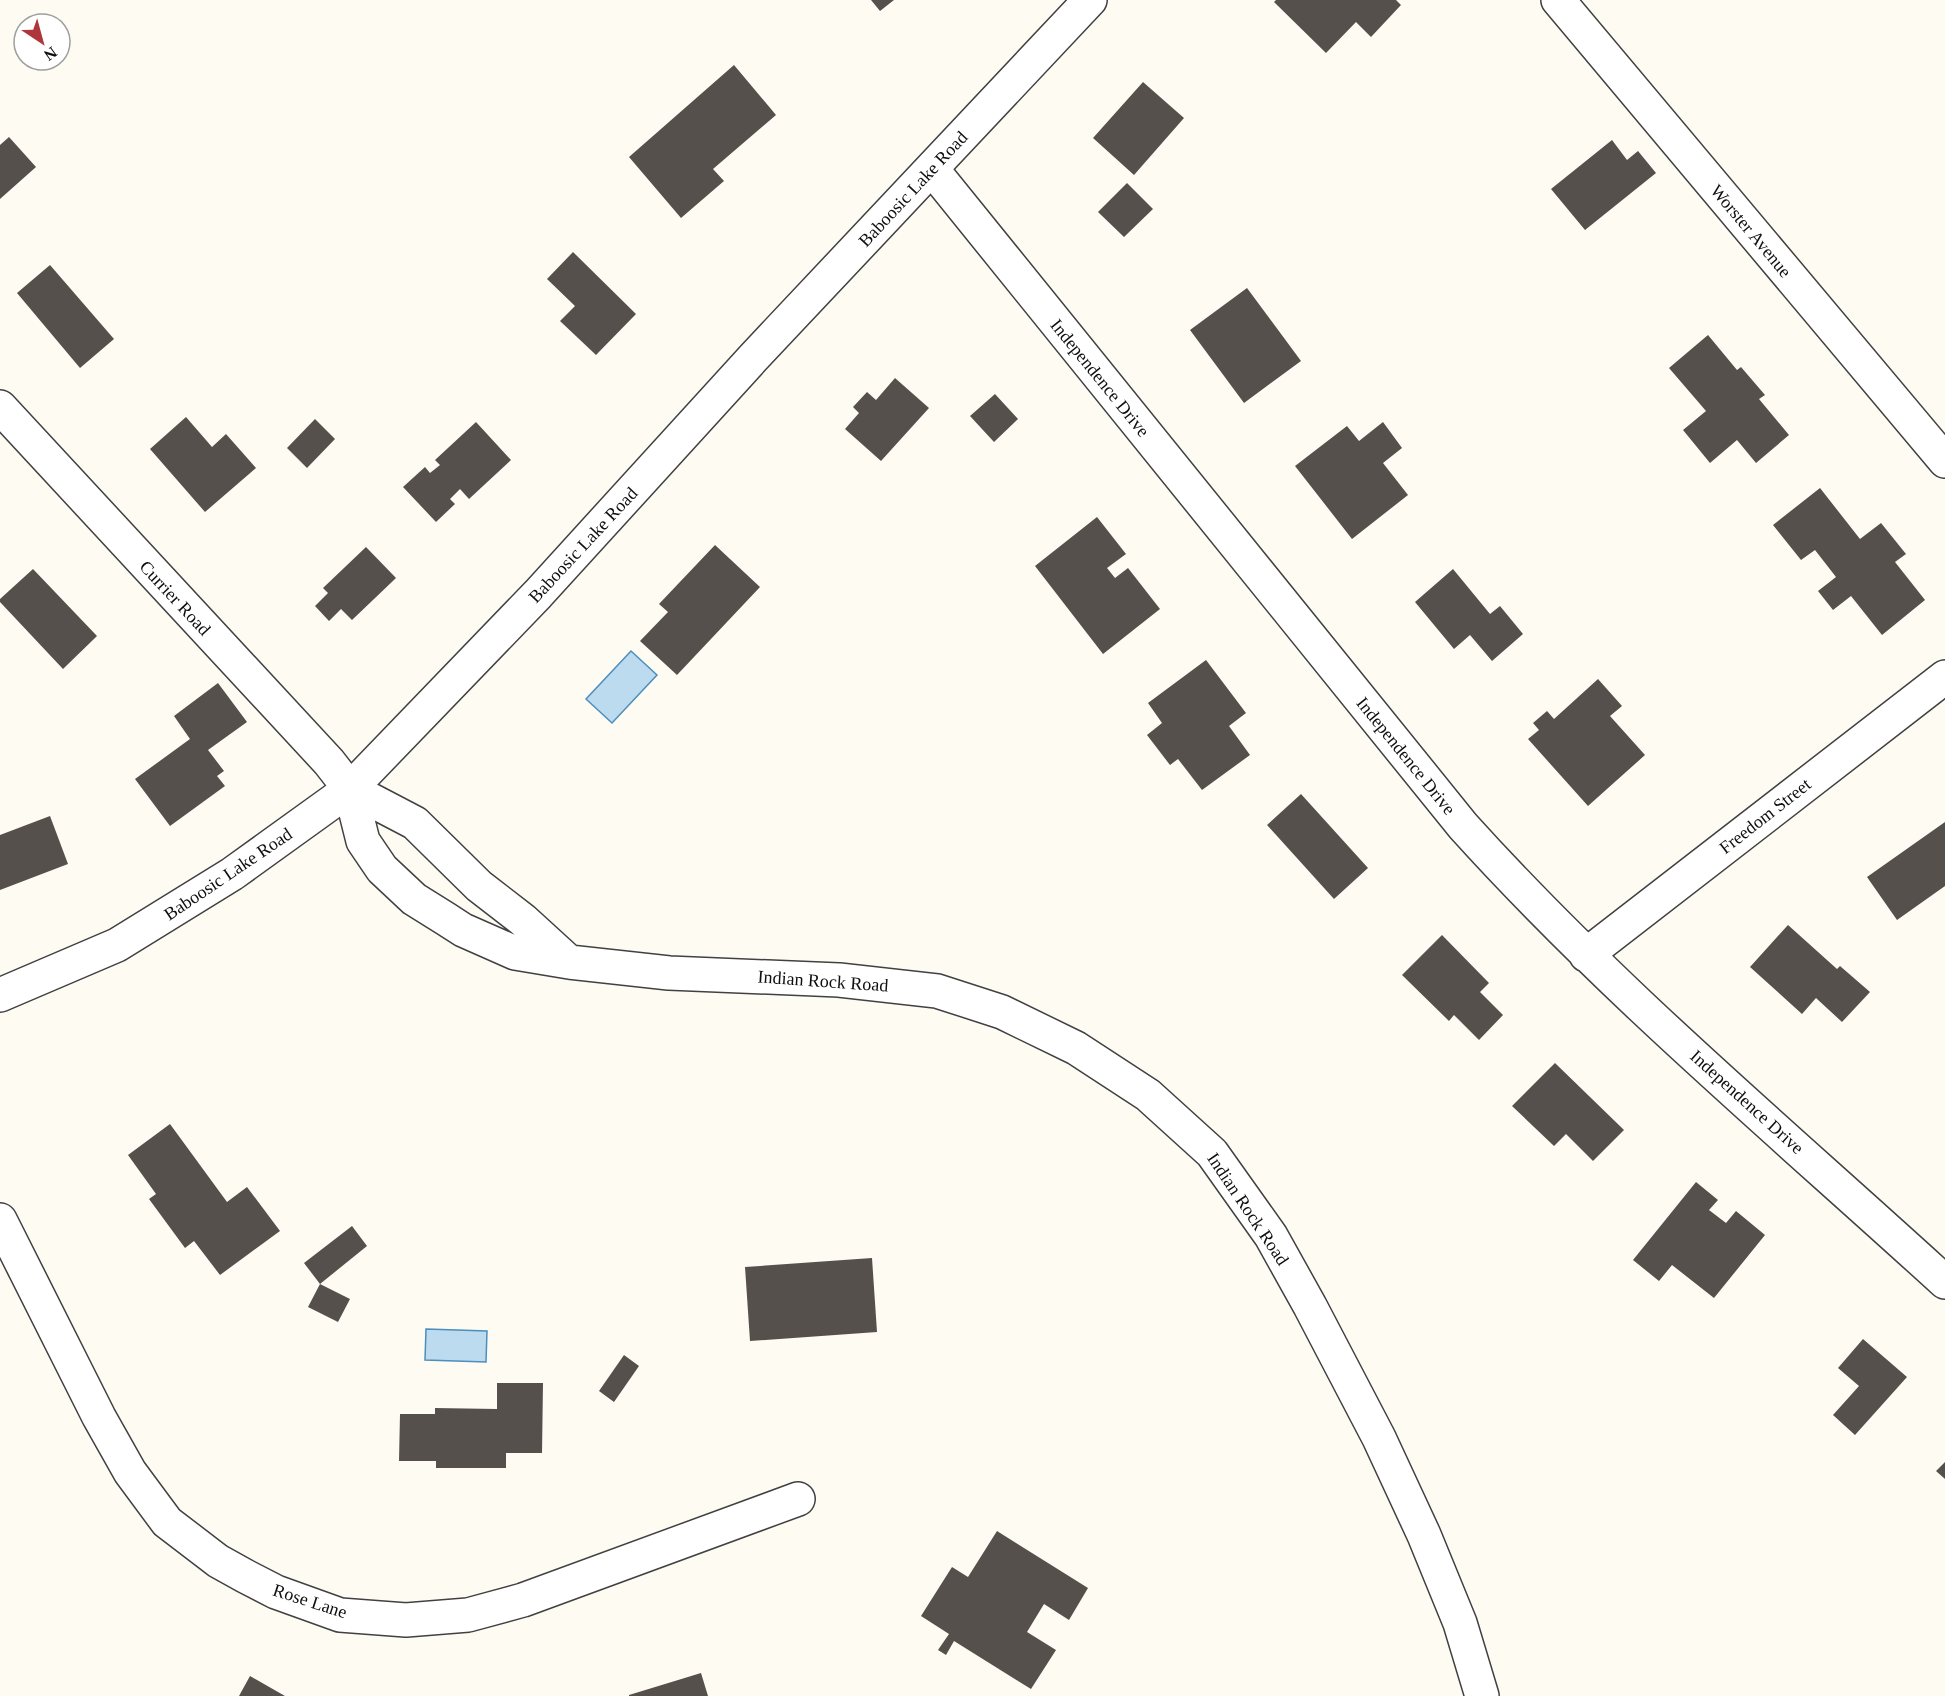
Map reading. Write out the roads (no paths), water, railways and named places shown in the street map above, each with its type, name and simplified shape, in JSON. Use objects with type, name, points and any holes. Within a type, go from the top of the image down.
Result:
[{"type":"street","name":"Baboosic Lake Road","points":[[0,995],[117,945],[232,874],[350,789],[530,603],[753,358],[1090,0]]},
{"type":"street","name":"Worster Avenue","points":[[1558,0],[1945,461]]},
{"type":"street","name":"Independence Drive","points":[[932,169],[1463,826],[1586,955],[1945,1282]]},
{"type":"street","name":"Currier Road","points":[[0,408],[329,762],[350,789]]},
{"type":"street","name":"Freedom Street","points":[[1586,955],[1945,677]]},
{"type":"street","name":"Indian Rock Road","points":[[350,789],[363,841],[382,869],[414,898],[464,930],[515,952],[569,962],[669,973],[839,980],[937,991],[1002,1012],[1065,1043],[1148,1095],[1212,1153],[1271,1236],[1310,1306],[1379,1438],[1424,1535],[1460,1623],[1482,1696]]},
{"type":"street","points":[[350,789],[415,823],[479,886],[523,920],[569,962]]},
{"type":"street","name":"Rose Lane","points":[[0,1220],[99,1417],[130,1472],[168,1522],[218,1561],[245,1576],[276,1592],[340,1615],[406,1620],[468,1615],[524,1600],[798,1499]]},
{"type":"water","points":[[631,651],[657,675],[612,723],[586,699]]},
{"type":"water","points":[[426,1329],[487,1331],[486,1362],[425,1360]]}]
